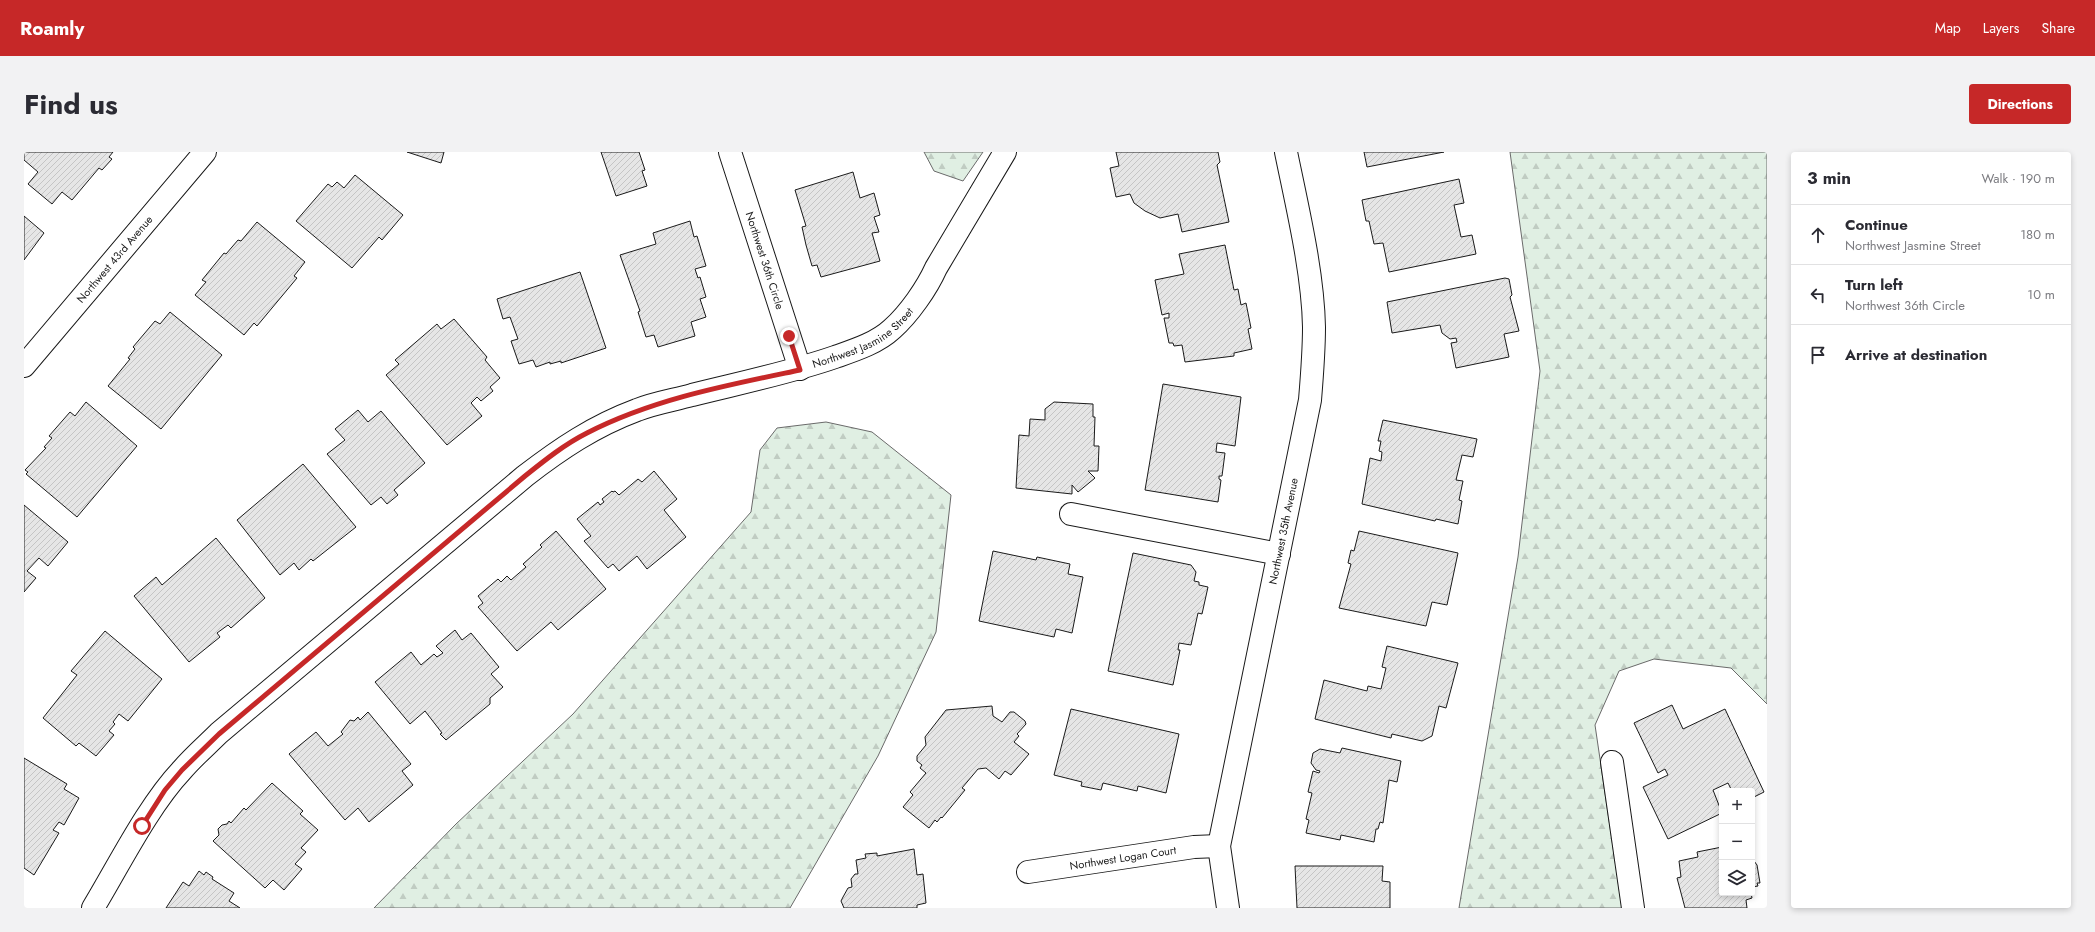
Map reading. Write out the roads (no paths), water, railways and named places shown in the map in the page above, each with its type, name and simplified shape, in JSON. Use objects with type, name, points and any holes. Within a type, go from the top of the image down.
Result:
[{"type":"street","name":"Northwest 43rd Avenue","points":[[24,366],[204,152]]},
{"type":"street","name":"Northwest 36th Circle","points":[[730,152],[800,370]]},
{"type":"street","name":"Northwest Jasmine Street","points":[[93,908],[165,790],[182,770],[219,734],[544,461],[587,433],[637,410],[800,370],[873,343],[892,330],[907,314],[928,286],[936,268],[1005,152]]},
{"type":"street","name":"Northwest 35th Avenue","points":[[1228,908],[1219,846],[1310,400],[1314,326],[1302,235],[1286,152]]},
{"type":"street","points":[[1071,514],[1279,554]]},
{"type":"street","points":[[1612,762],[1633,908]]},
{"type":"street","name":"Northwest Logan Court","points":[[1028,872],[1194,847],[1219,846]]}]
